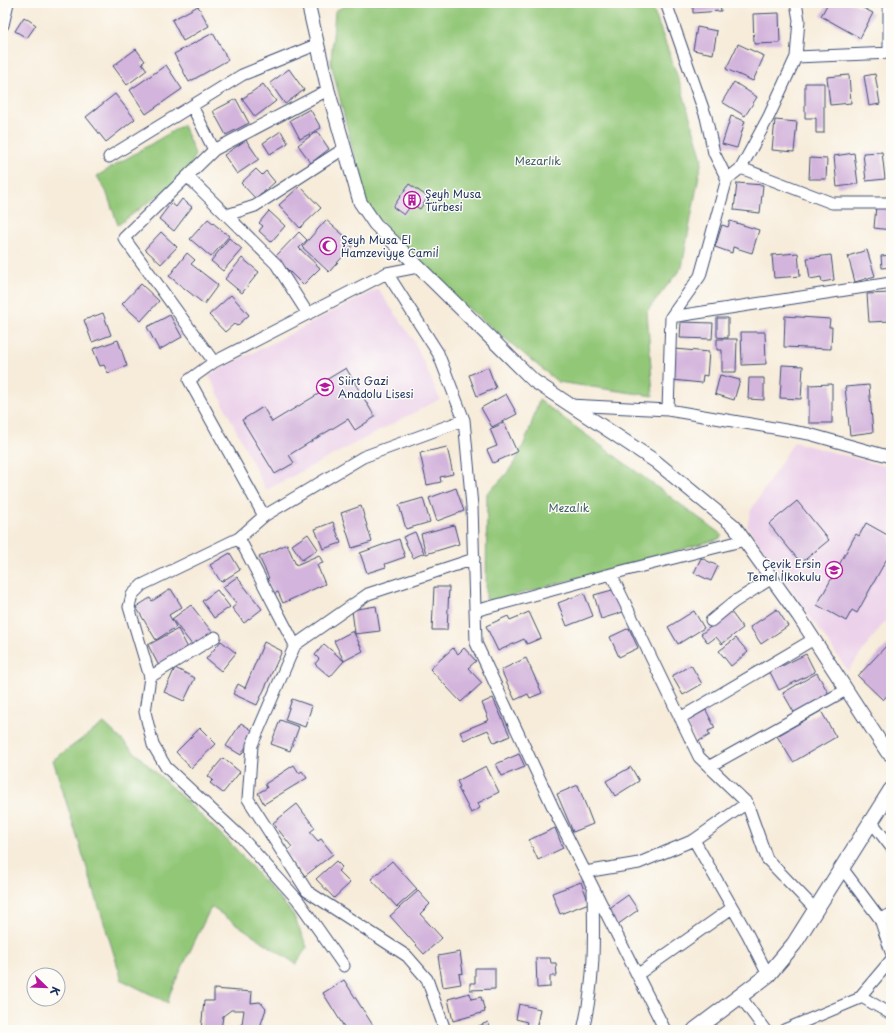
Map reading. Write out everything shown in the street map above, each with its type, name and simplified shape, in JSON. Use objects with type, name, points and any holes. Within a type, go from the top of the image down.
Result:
[{"type":"main road","points":[[695,1030],[768,974],[794,944],[891,790]]},
{"type":"street","points":[[3,25],[8,3]]},
{"type":"street","points":[[666,3],[706,117],[714,153],[727,180]]},
{"type":"street","points":[[668,410],[671,318],[700,276],[727,180],[741,168],[769,116],[796,57],[798,20],[796,3]]},
{"type":"street","points":[[796,57],[890,53],[889,3]]},
{"type":"street","points":[[310,4],[328,90],[360,202],[375,224],[534,381],[655,461],[734,526],[814,639],[886,752],[891,755]]},
{"type":"street","points":[[109,157],[242,75],[318,44]]},
{"type":"street","points":[[214,362],[124,238],[214,150],[328,90]]},
{"type":"street","points":[[192,106],[214,150]]},
{"type":"street","points":[[227,215],[255,206],[345,148]]},
{"type":"street","points":[[741,168],[832,203],[891,203]]},
{"type":"street","points":[[188,177],[276,264],[308,314]]},
{"type":"street","points":[[264,516],[189,380],[214,362],[387,273],[418,268]]},
{"type":"street","points":[[387,273],[438,353],[464,420],[472,506],[476,643],[556,816],[665,1030]]},
{"type":"street","points":[[671,318],[891,283]]},
{"type":"street","points":[[569,404],[668,410],[809,434],[891,457]]},
{"type":"street","points":[[344,966],[292,893],[241,837],[166,767],[153,745],[145,712],[150,677],[129,607],[132,595],[142,585],[239,538],[264,516],[364,457],[464,420]]},
{"type":"street","points":[[239,538],[295,645]]},
{"type":"street","points":[[475,611],[744,540]]},
{"type":"street","points":[[445,1030],[427,979],[407,956],[307,891],[248,799],[252,745],[295,645],[368,594],[474,559]]},
{"type":"street","points":[[611,574],[699,757],[747,803],[768,860],[816,910]]},
{"type":"street","points":[[711,620],[734,602],[772,578]]},
{"type":"street","points":[[150,677],[215,636]]},
{"type":"street","points":[[680,718],[814,639]]},
{"type":"street","points":[[710,766],[846,690]]},
{"type":"street","points":[[585,872],[639,863],[694,840],[747,803]]},
{"type":"street","points":[[871,821],[891,847]]},
{"type":"street","points":[[694,840],[768,974]]},
{"type":"street","points":[[842,868],[880,919],[891,952]]},
{"type":"street","points":[[583,1030],[588,1009],[594,962],[593,888]]},
{"type":"street","points":[[637,975],[732,908]]},
{"type":"street","points":[[880,919],[891,914]]},
{"type":"street","points":[[784,1030],[858,999],[891,960]]},
{"type":"street","points":[[740,996],[765,1030]]},
{"type":"street","points":[[860,996],[891,1014]]},
{"type":"shaded area","name":"Siirt Gazi Anadolu Lisesi","points":[[378,289],[414,341],[440,399],[266,490],[209,375]]},
{"type":"shaded area","name":"Çevik Ersin Temel İlkokulu","points":[[794,442],[891,468],[891,613],[848,671],[747,526],[751,510]]},
{"type":"green space","name":"Mezarlık","points":[[350,3],[651,3],[681,86],[702,159],[682,267],[647,311],[653,396],[558,382],[418,267],[366,203],[331,63],[335,11]]},
{"type":"green space","points":[[183,125],[195,154],[190,169],[184,176],[118,225],[106,191],[97,176]]},
{"type":"green space","name":"Mezalık","points":[[539,400],[722,535],[719,539],[494,601],[486,599],[487,493],[498,483],[515,462],[526,439]]},
{"type":"green space","points":[[104,723],[233,846],[293,914],[307,947],[296,964],[211,907],[170,993],[168,1003],[122,980],[53,760]]},
{"type":"building","points":[[693,3],[720,3],[721,11],[693,13]]},
{"type":"building","points":[[828,3],[853,3],[873,13],[860,38],[821,16]]},
{"type":"building","points":[[198,6],[209,26],[183,41],[172,20]]},
{"type":"building","points":[[779,13],[780,43],[754,44],[753,14]]},
{"type":"building","points":[[24,17],[36,25],[27,38],[15,31]]},
{"type":"building","points":[[697,27],[717,31],[713,54],[693,50]]},
{"type":"building","points":[[213,33],[228,60],[189,82],[174,54]]},
{"type":"building","points":[[738,44],[764,56],[753,81],[726,69]]},
{"type":"building","points":[[136,49],[145,61],[142,63],[147,70],[127,85],[113,66]]},
{"type":"building","points":[[166,65],[182,89],[146,114],[130,90]]},
{"type":"building","points":[[289,69],[304,90],[285,104],[270,83]]},
{"type":"building","points":[[875,74],[880,104],[869,106],[864,76]]},
{"type":"building","points":[[849,75],[851,103],[830,105],[827,77]]},
{"type":"building","points":[[734,82],[757,97],[745,116],[722,102]]},
{"type":"building","points":[[805,83],[824,83],[824,133],[816,133],[816,118],[805,118]]},
{"type":"building","points":[[263,84],[276,101],[255,117],[242,99]]},
{"type":"building","points":[[115,94],[135,119],[106,142],[86,117]]},
{"type":"building","points":[[236,99],[249,123],[226,135],[213,111]]},
{"type":"building","points":[[310,109],[321,128],[300,139],[290,120]]},
{"type":"building","points":[[731,116],[745,121],[737,148],[722,144]]},
{"type":"building","points":[[775,120],[797,122],[794,152],[772,150]]},
{"type":"building","points":[[281,131],[288,143],[270,154],[263,143]]},
{"type":"building","points":[[317,131],[329,149],[311,163],[298,145]]},
{"type":"building","points":[[246,140],[259,159],[237,174],[224,155]]},
{"type":"building","points":[[882,152],[885,179],[866,181],[863,153]]},
{"type":"building","points":[[854,153],[858,184],[837,187],[834,156]]},
{"type":"building","points":[[810,158],[827,159],[826,179],[809,179]]},
{"type":"building","points":[[256,169],[262,175],[266,171],[275,182],[256,199],[241,183]]},
{"type":"building","points":[[737,183],[763,185],[760,213],[734,210]]},
{"type":"building","name":"Şeyh Musa Türbesi","points":[[409,184],[428,197],[420,209],[412,204],[404,215],[393,207]]},
{"type":"building","points":[[300,186],[321,208],[300,228],[279,205]]},
{"type":"building","points":[[182,199],[192,207],[174,231],[159,219],[171,203],[176,207]]},
{"type":"building","points":[[876,206],[891,207],[891,230],[874,228]]},
{"type":"building","points":[[269,211],[285,226],[271,242],[259,231],[263,226],[259,223]]},
{"type":"building","points":[[208,219],[229,236],[211,257],[190,239]]},
{"type":"building","name":"Şeyh Musa El Hamzeviyye Camiİ","points":[[326,220],[354,244],[329,272],[302,247]]},
{"type":"building","points":[[730,221],[759,230],[752,253],[733,247],[732,253],[715,247],[722,225],[728,227]]},
{"type":"building","points":[[161,232],[177,247],[161,264],[145,249]]},
{"type":"building","points":[[299,232],[307,240],[299,248],[320,268],[303,285],[275,257]]},
{"type":"building","points":[[229,238],[242,249],[223,271],[211,261]]},
{"type":"building","points":[[867,250],[875,276],[855,282],[848,256]]},
{"type":"building","points":[[187,253],[195,260],[191,264],[218,285],[204,304],[169,276]]},
{"type":"building","points":[[798,253],[800,276],[774,278],[772,255]]},
{"type":"building","points":[[831,255],[834,280],[822,282],[821,277],[810,279],[807,258]]},
{"type":"building","points":[[891,255],[891,267],[882,268],[881,256]]},
{"type":"building","points":[[242,258],[259,272],[242,293],[225,279]]},
{"type":"building","points":[[141,284],[159,301],[141,321],[122,304]]},
{"type":"building","points":[[891,293],[891,321],[869,322],[867,294]]},
{"type":"building","points":[[231,295],[249,315],[237,326],[234,324],[225,332],[209,315]]},
{"type":"building","points":[[103,313],[111,335],[92,342],[84,320]]},
{"type":"building","points":[[170,315],[182,337],[159,350],[147,327]]},
{"type":"building","points":[[785,316],[830,319],[829,327],[832,327],[831,349],[784,347]]},
{"type":"building","points":[[717,318],[728,318],[728,338],[717,337]]},
{"type":"building","points":[[681,322],[713,323],[712,339],[680,338]]},
{"type":"building","points":[[741,332],[765,332],[766,364],[742,365]]},
{"type":"building","points":[[717,339],[737,339],[736,372],[722,372],[722,350],[717,350]]},
{"type":"building","points":[[118,340],[127,366],[108,373],[104,365],[100,366],[93,349]]},
{"type":"building","points":[[674,349],[709,352],[707,376],[703,375],[702,383],[672,380]]},
{"type":"building","points":[[782,365],[803,366],[801,399],[780,398]]},
{"type":"building","points":[[488,367],[496,388],[477,396],[469,375]]},
{"type":"building","points":[[346,368],[375,417],[355,430],[348,419],[289,455],[294,463],[275,474],[242,420],[263,407],[272,422],[330,387],[326,380]]},
{"type":"building","points":[[720,375],[740,380],[734,400],[715,394]]},
{"type":"building","points":[[749,378],[764,378],[764,400],[748,399]]},
{"type":"building","points":[[832,384],[832,423],[809,423],[809,385]]},
{"type":"building","points":[[869,385],[873,432],[850,435],[845,387]]},
{"type":"building","points":[[506,394],[517,414],[492,427],[481,408]]},
{"type":"building","points":[[504,423],[517,452],[493,463],[487,450],[497,446],[490,429]]},
{"type":"building","points":[[447,447],[453,474],[440,477],[441,482],[427,485],[420,453]]},
{"type":"building","points":[[456,488],[464,511],[437,521],[429,498]]},
{"type":"building","points":[[423,498],[430,522],[406,529],[399,505]]},
{"type":"building","points":[[797,501],[829,540],[801,563],[769,524]]},
{"type":"building","points":[[361,506],[372,542],[352,548],[341,513]]},
{"type":"building","points":[[333,522],[341,543],[323,549],[315,529]]},
{"type":"building","points":[[866,523],[891,537],[891,551],[857,613],[852,610],[846,621],[817,605],[856,534],[859,536]]},
{"type":"building","points":[[454,525],[459,544],[426,554],[421,534]]},
{"type":"building","points":[[415,532],[424,553],[413,558],[403,537]]},
{"type":"building","points":[[308,534],[318,549],[302,560],[292,545]]},
{"type":"building","points":[[399,539],[405,557],[385,564],[386,567],[367,573],[360,553]]},
{"type":"building","points":[[287,544],[296,565],[319,555],[323,563],[317,565],[325,584],[283,603],[278,592],[273,594],[266,579],[269,578],[259,557]]},
{"type":"building","points":[[230,553],[240,570],[221,582],[210,565]]},
{"type":"building","points":[[701,558],[718,566],[711,581],[694,573]]},
{"type":"building","points":[[237,577],[262,609],[244,623],[232,608],[237,604],[223,587]]},
{"type":"building","points":[[434,587],[449,587],[447,630],[432,630]]},
{"type":"building","points":[[171,589],[182,607],[169,615],[176,627],[156,640],[136,607],[150,598],[152,601]]},
{"type":"building","points":[[616,589],[623,612],[601,619],[594,595]]},
{"type":"building","points":[[217,590],[230,607],[214,618],[202,601]]},
{"type":"building","points":[[584,593],[593,616],[567,626],[558,603]]},
{"type":"building","points":[[191,605],[212,632],[193,646],[172,619]]},
{"type":"building","points":[[376,606],[380,631],[355,634],[352,610]]},
{"type":"building","points":[[777,609],[788,626],[761,644],[750,627]]},
{"type":"building","points":[[694,611],[704,628],[678,644],[668,627]]},
{"type":"building","points":[[529,612],[541,638],[527,644],[524,639],[498,651],[486,626],[508,616],[510,620]]},
{"type":"building","points":[[731,612],[743,628],[722,644],[716,637],[708,643],[701,634]]},
{"type":"building","points":[[629,628],[638,648],[619,657],[610,637]]},
{"type":"building","points":[[178,629],[190,652],[160,668],[148,645]]},
{"type":"building","points":[[353,631],[363,651],[344,661],[334,641]]},
{"type":"building","points":[[736,638],[748,652],[731,666],[719,651]]},
{"type":"building","points":[[221,641],[236,653],[221,671],[206,659]]},
{"type":"building","points":[[264,642],[282,651],[257,705],[233,694],[238,684],[245,688]]},
{"type":"building","points":[[324,644],[344,661],[330,677],[315,664],[319,659],[315,655]]},
{"type":"building","points":[[887,645],[891,649],[891,691],[883,700],[858,676]]},
{"type":"building","points":[[453,648],[458,654],[464,648],[476,661],[468,668],[482,683],[461,702],[430,669]]},
{"type":"building","points":[[806,654],[815,672],[779,690],[770,672]]},
{"type":"building","points":[[526,658],[542,693],[530,698],[528,694],[515,700],[501,670]]},
{"type":"building","points":[[691,665],[702,684],[683,695],[672,676]]},
{"type":"building","points":[[175,668],[195,678],[184,701],[164,692]]},
{"type":"building","points":[[817,673],[830,696],[796,716],[783,693]]},
{"type":"building","points":[[493,698],[510,736],[494,743],[488,730],[464,740],[460,732],[489,720],[482,703]]},
{"type":"building","points":[[292,699],[312,706],[305,727],[285,720]]},
{"type":"building","points":[[706,710],[715,728],[708,731],[710,735],[697,742],[686,721]]},
{"type":"building","points":[[821,711],[836,737],[793,762],[777,736]]},
{"type":"building","points":[[280,720],[299,727],[290,751],[271,744]]},
{"type":"building","points":[[241,723],[255,732],[241,755],[226,746]]},
{"type":"building","points":[[200,728],[216,744],[191,768],[176,752]]},
{"type":"building","points":[[519,754],[525,767],[502,776],[496,764]]},
{"type":"building","points":[[223,758],[240,772],[223,793],[210,783],[213,780],[208,776]]},
{"type":"building","points":[[294,765],[299,773],[302,771],[307,778],[264,804],[258,793],[267,788],[265,784]]},
{"type":"building","points":[[486,766],[499,792],[478,803],[480,808],[471,813],[458,788],[460,787],[457,781]]},
{"type":"building","points":[[631,767],[639,781],[615,796],[606,781]]},
{"type":"building","points":[[578,785],[593,824],[573,832],[557,794]]},
{"type":"building","points":[[297,804],[315,828],[310,832],[318,841],[321,839],[333,854],[305,876],[285,852],[292,847],[273,823]]},
{"type":"building","points":[[555,828],[563,848],[538,860],[529,840]]},
{"type":"building","points":[[336,861],[342,867],[338,871],[350,883],[334,898],[316,879]]},
{"type":"building","points":[[392,861],[417,889],[397,907],[371,879]]},
{"type":"building","points":[[581,882],[589,903],[560,914],[552,893]]},
{"type":"building","points":[[418,891],[430,904],[420,914],[442,938],[424,954],[390,916]]},
{"type":"building","points":[[628,895],[638,910],[617,925],[607,910]]},
{"type":"building","points":[[460,952],[463,973],[459,974],[461,984],[443,987],[438,956]]},
{"type":"building","points":[[536,958],[550,958],[551,963],[556,963],[557,976],[550,976],[550,987],[537,988]]},
{"type":"building","points":[[475,968],[495,968],[495,989],[470,990],[470,983],[475,983]]},
{"type":"building","points":[[344,980],[374,1027],[369,1030],[346,1030],[323,993]]},
{"type":"building","points":[[214,989],[252,992],[251,1003],[260,1002],[266,1009],[261,1024],[264,1030],[235,1030],[242,1024],[244,1010],[231,1010],[223,1016],[221,1030],[201,1030],[204,1001],[214,1001]]},
{"type":"building","points":[[470,993],[471,999],[481,997],[485,1012],[453,1021],[448,999]]},
{"type":"building","points":[[519,1004],[540,1009],[536,1030],[525,1030],[527,1022],[516,1019]]},
{"type":"building","points":[[488,1022],[491,1030],[475,1030],[474,1028]]},
{"type":"place","name":"Şeyh Musa Türbesi","points":[[412,200]]},
{"type":"place","name":"Şeyh Musa El Hamzeviyye Camiİ","points":[[328,246]]},
{"type":"place","name":"Siirt Gazi Anadolu Lisesi","points":[[325,387]]},
{"type":"place","name":"Çevik Ersin Temel İlkokulu","points":[[834,570]]}]
